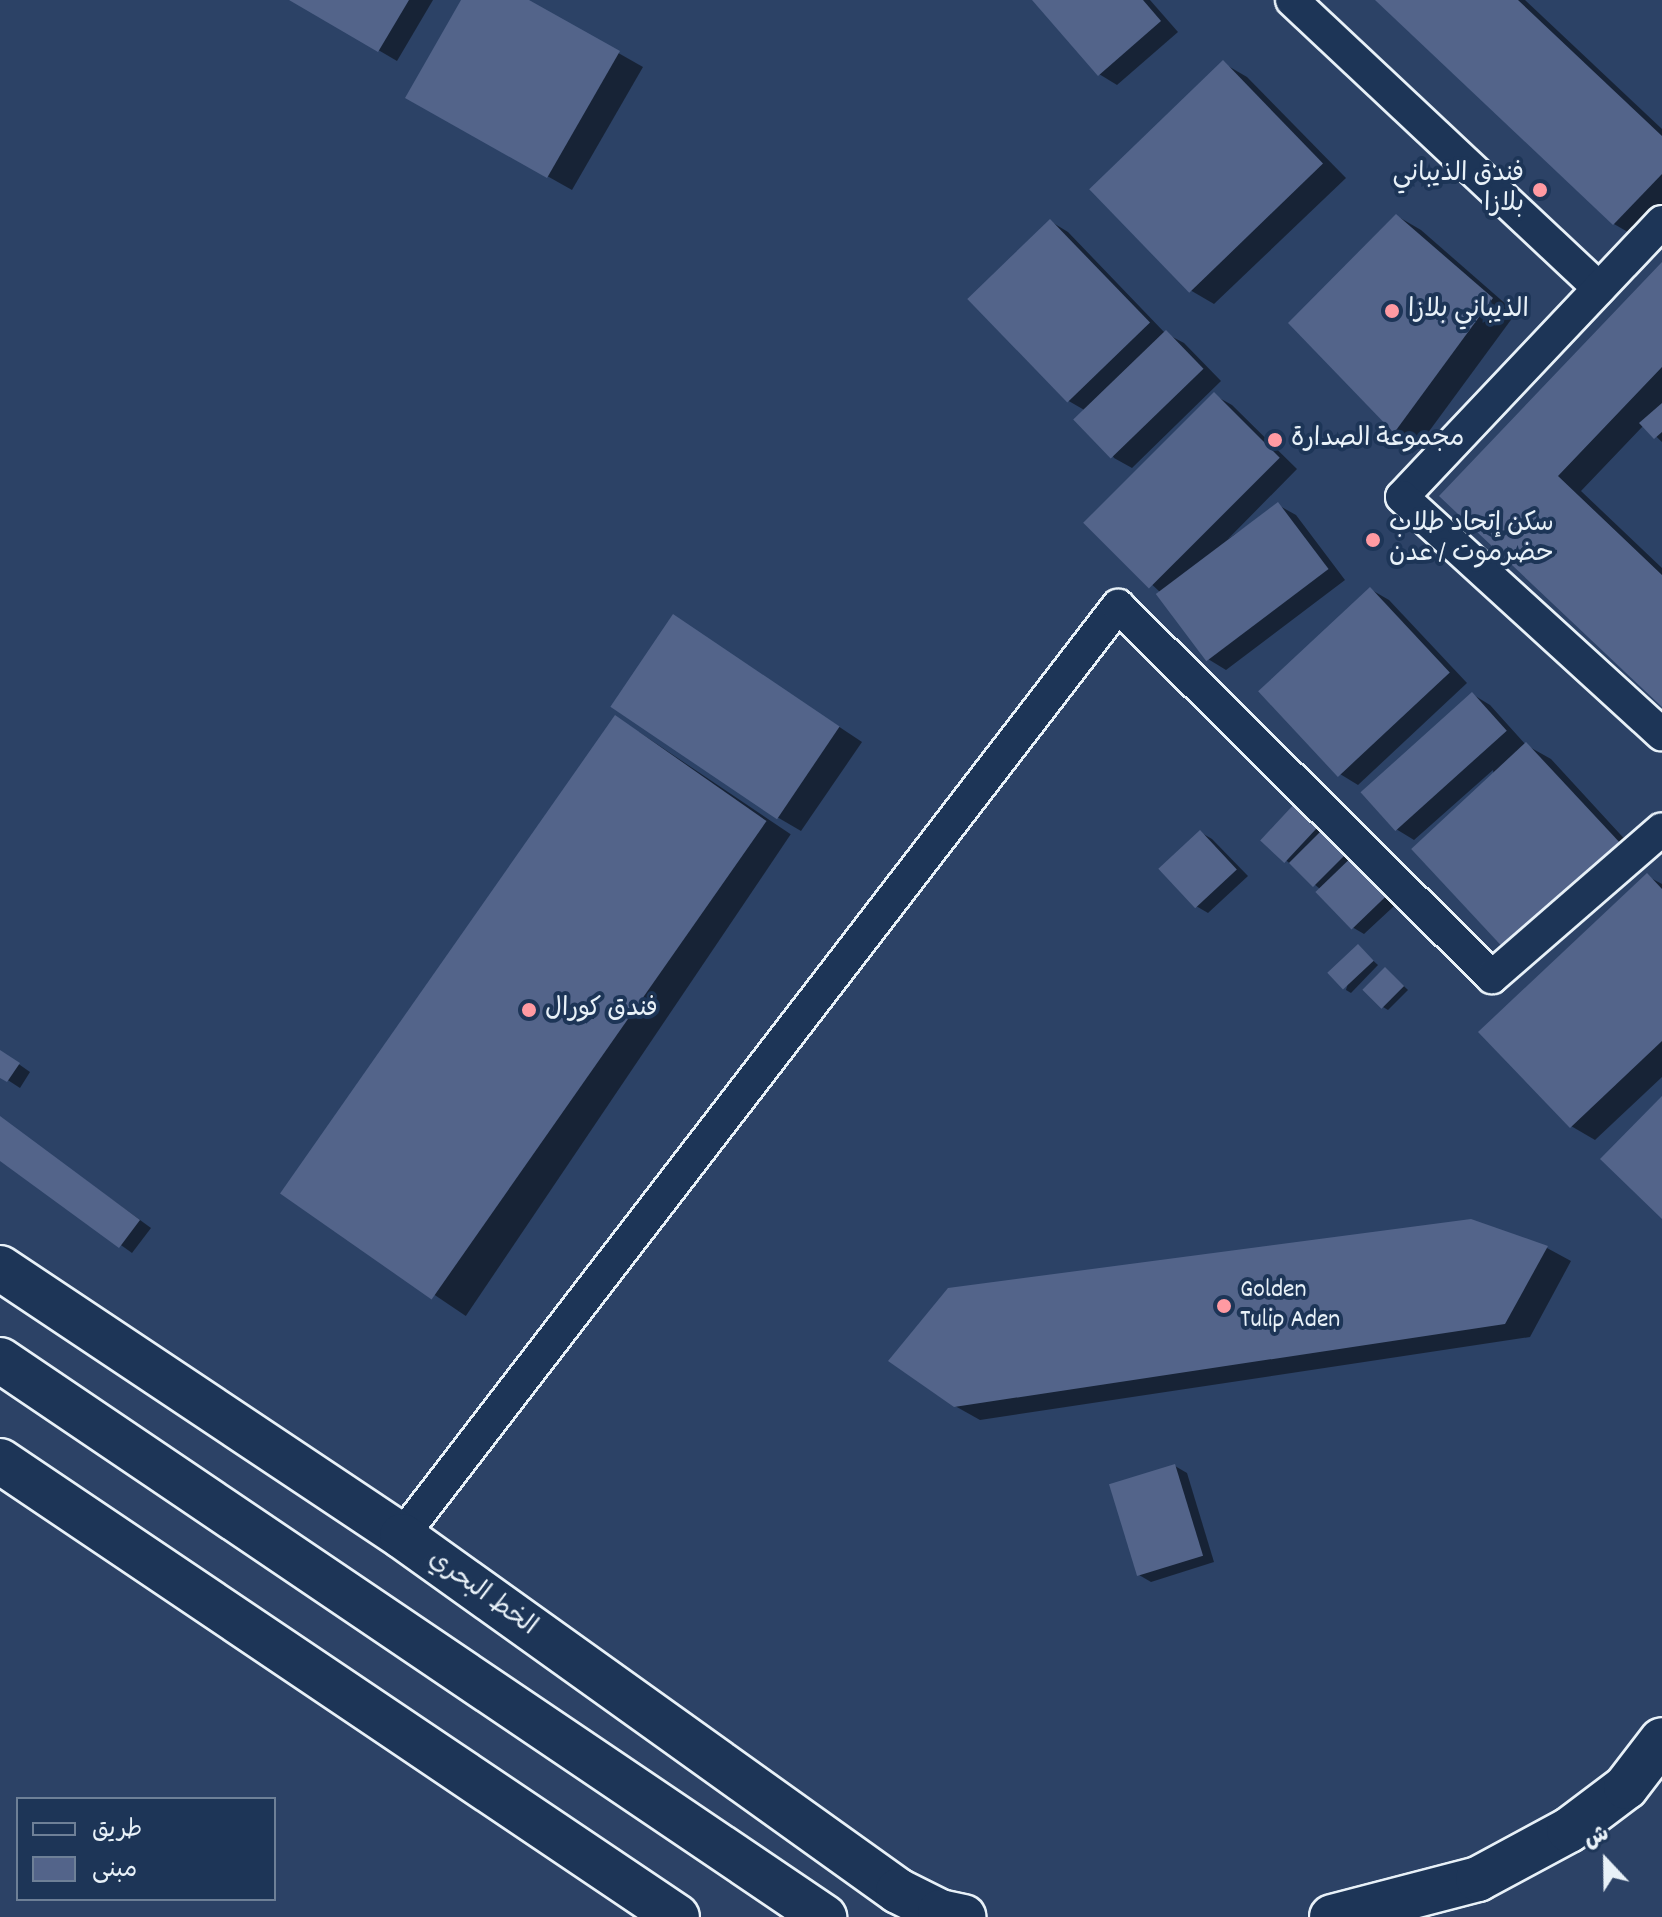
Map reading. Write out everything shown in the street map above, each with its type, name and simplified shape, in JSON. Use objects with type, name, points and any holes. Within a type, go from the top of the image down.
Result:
[{"type":"main road","name":"الخط البحري","points":[[0,1268],[402,1536],[898,1891],[940,1912],[963,1917]]},
{"type":"main road","points":[[0,1360],[824,1917]]},
{"type":"main road","points":[[0,1461],[677,1917]]},
{"type":"main road","points":[[1332,1917],[1478,1879],[1556,1837],[1626,1787],[1662,1740]]},
{"type":"street","points":[[1292,0],[1599,288]]},
{"type":"street","points":[[1662,222],[1402,497],[1662,734]]},
{"type":"street","points":[[402,1536],[1118,606],[1492,977],[1662,829]]},
{"type":"building","points":[[289,0],[409,0],[378,52]]},
{"type":"building","points":[[461,0],[529,0],[620,51],[547,178],[405,98]]},
{"type":"building","points":[[1032,0],[1143,0],[1161,21],[1098,76]]},
{"type":"building","points":[[1375,0],[1518,0],[1662,136],[1662,174],[1613,225]]},
{"type":"building","points":[[1223,60],[1323,164],[1189,293],[1089,189]]},
{"type":"building","name":"الذيباني بلازا","points":[[1396,214],[1493,298],[1394,433],[1288,323]]},
{"type":"building","points":[[1050,219],[1150,323],[1067,402],[967,299]]},
{"type":"building","points":[[1662,262],[1662,367],[1558,476],[1662,575],[1662,707],[1439,496]]},
{"type":"building","points":[[1166,330],[1204,369],[1111,458],[1073,420]]},
{"type":"building","points":[[1214,392],[1280,458],[1149,589],[1083,523]]},
{"type":"building","points":[[1662,403],[1662,432],[1654,439],[1639,423]]},
{"type":"building","points":[[1278,502],[1329,569],[1206,661],[1156,594]]},
{"type":"building","points":[[1370,587],[1450,673],[1338,777],[1258,691]]},
{"type":"building","points":[[673,614],[840,726],[777,819],[610,707]]},
{"type":"building","points":[[1472,692],[1507,731],[1395,831],[1361,792]]},
{"type":"building","name":"فندق كورال","points":[[615,715],[767,821],[432,1299],[280,1193]]},
{"type":"building","points":[[1526,742],[1619,842],[1505,949],[1411,849]]},
{"type":"building","points":[[1297,801],[1321,824],[1284,863],[1260,840]]},
{"type":"building","points":[[1325,827],[1349,851],[1313,887],[1289,863]]},
{"type":"building","points":[[1200,830],[1237,869],[1195,908],[1158,869]]},
{"type":"building","points":[[1360,849],[1396,886],[1352,929],[1315,892]]},
{"type":"building","points":[[1647,873],[1662,889],[1662,1041],[1570,1128],[1478,1032]]},
{"type":"building","points":[[1358,944],[1374,961],[1343,989],[1327,973]]},
{"type":"building","points":[[1385,967],[1404,986],[1381,1009],[1362,990]]},
{"type":"building","points":[[0,1050],[20,1063],[7,1082],[0,1078]]},
{"type":"building","points":[[1662,1096],[1662,1219],[1600,1159]]},
{"type":"building","points":[[0,1116],[140,1220],[119,1248],[0,1161]]},
{"type":"building","name":"Golden Tulip Aden","points":[[1471,1219],[1548,1246],[1505,1324],[954,1407],[888,1361],[948,1288]]},
{"type":"building","points":[[1175,1464],[1203,1556],[1137,1576],[1109,1484]]},
{"type":"place","name":"فندق الذيباني بلازا","points":[[1540,190]]},
{"type":"place","name":"الذيباني بلازا","points":[[1392,311]]},
{"type":"place","name":"مجموعة الصدارة","points":[[1275,440]]},
{"type":"place","name":"سكن إتحاد طلاب حضرموت / عدن","points":[[1373,540]]},
{"type":"place","name":"فندق كورال","points":[[529,1010]]},
{"type":"place","name":"Golden Tulip Aden","points":[[1224,1306]]}]
